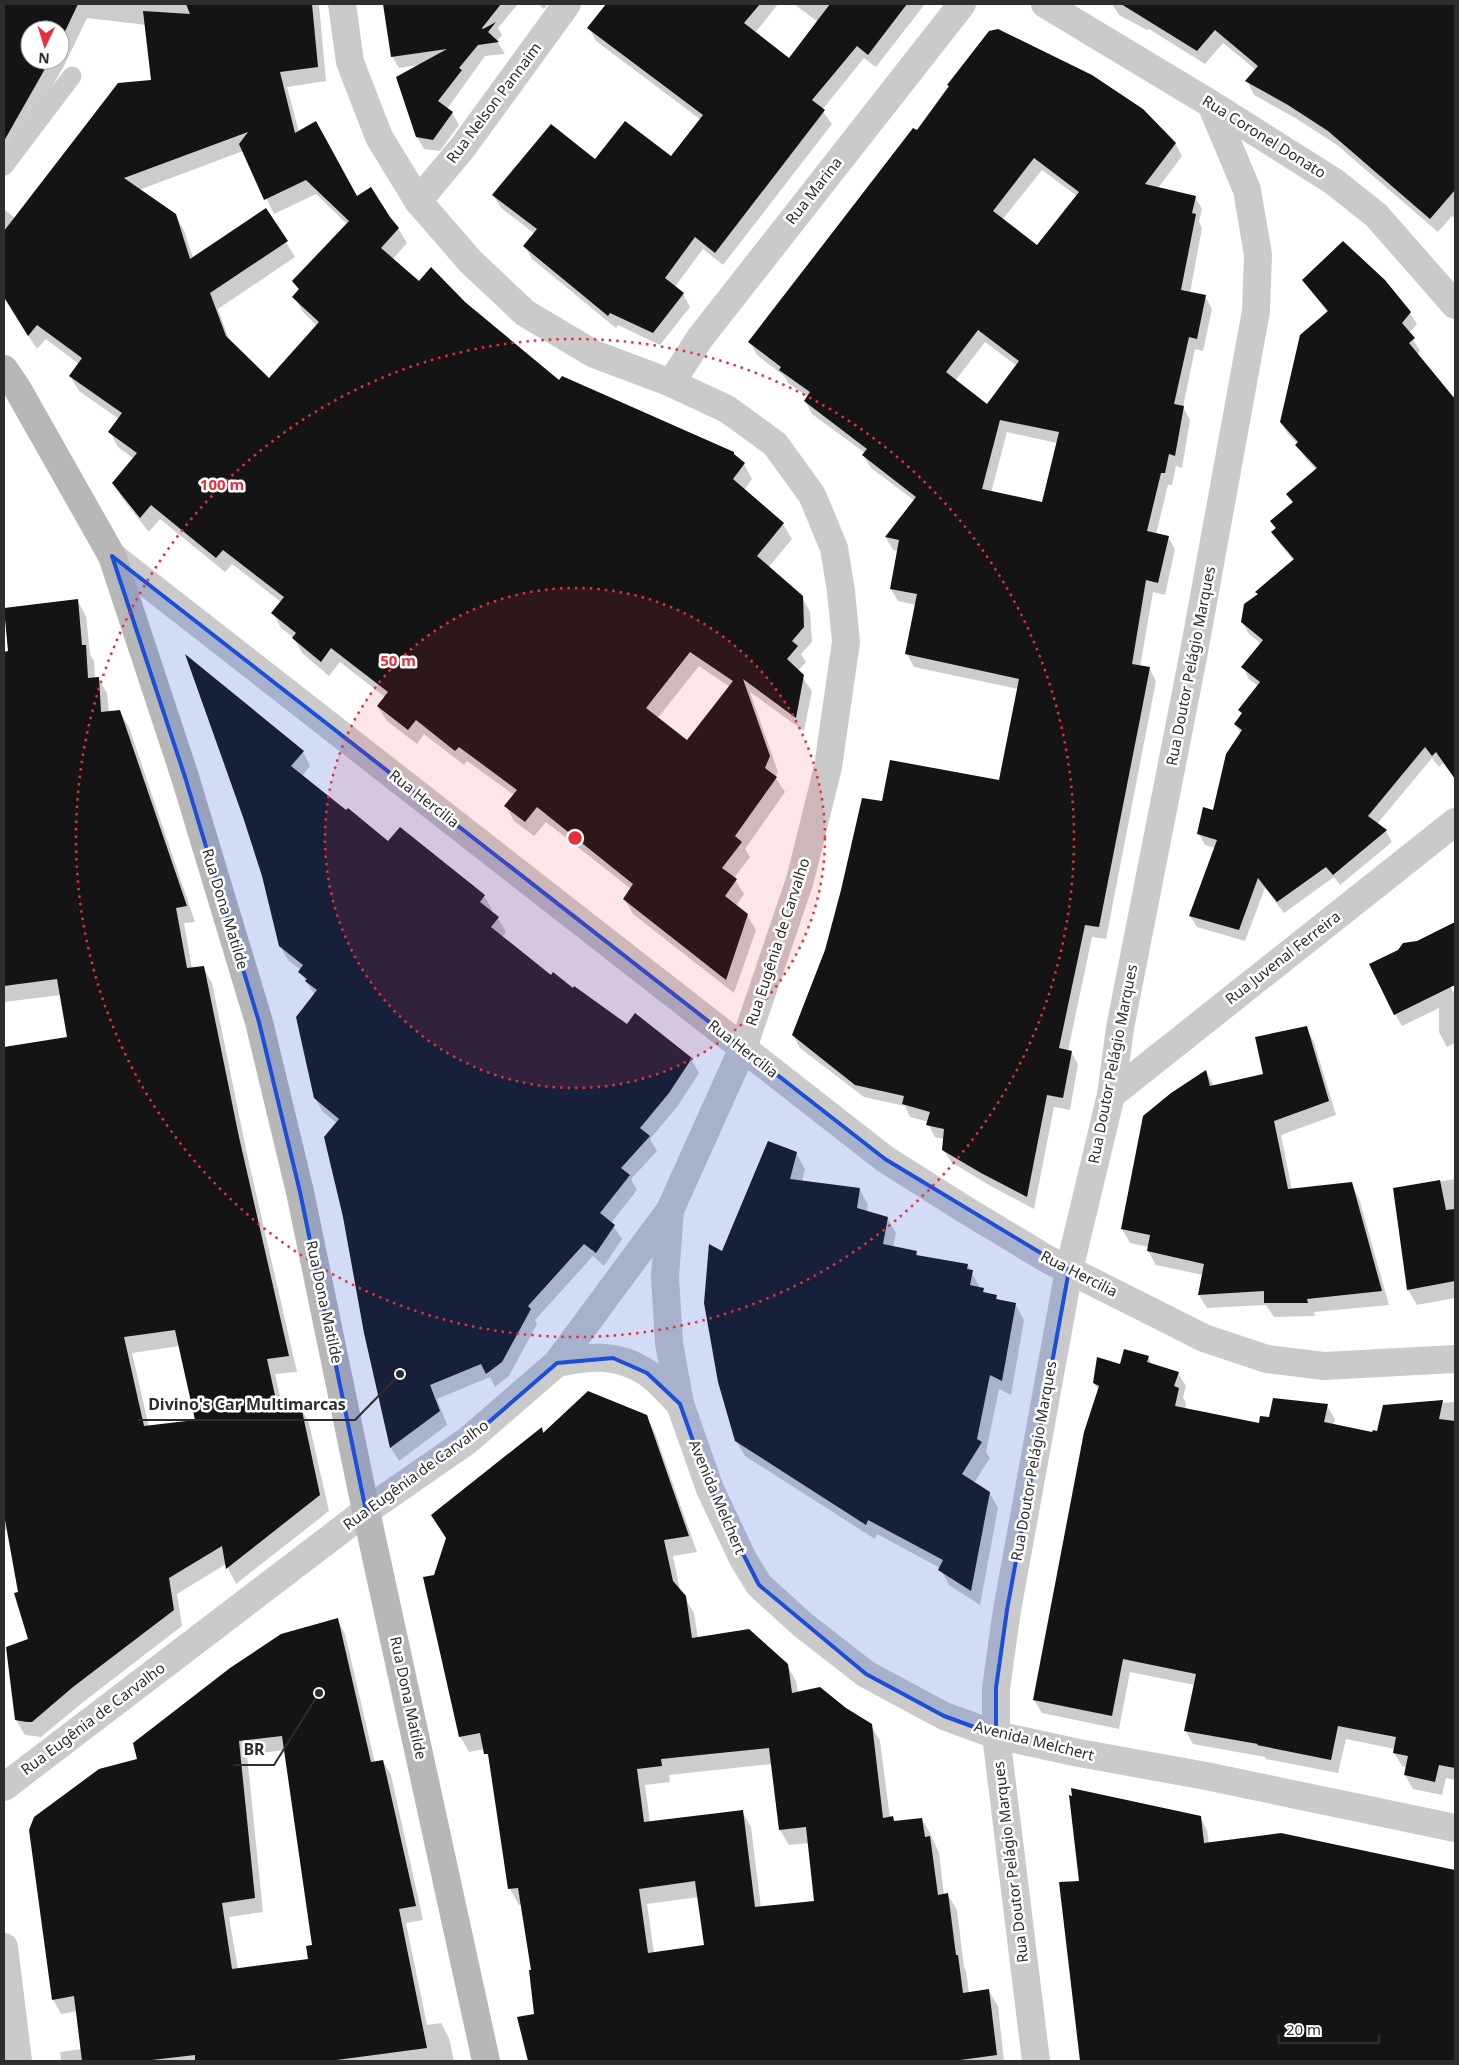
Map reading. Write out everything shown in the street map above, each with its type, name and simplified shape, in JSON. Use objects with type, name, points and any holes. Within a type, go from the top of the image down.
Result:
[{"type":"street","name":"Rua Eugênia de Carvalho","points":[[4,1787],[366,1511],[467,1441],[557,1363],[670,1210],[743,1048],[800,880],[828,767],[846,642],[834,548],[812,495],[775,444],[727,409],[671,383],[594,354],[525,313],[470,261],[418,201],[379,137],[350,62],[342,4]]},
{"type":"street","name":"Rua Nelson Pannaim","points":[[418,201],[463,147],[567,4]]},
{"type":"street","name":"Rua Marina","points":[[671,383],[700,338],[962,4]]},
{"type":"street","name":"Rua Coronel Donato","points":[[1045,4],[1212,104],[1333,181],[1376,215],[1455,305]]},
{"type":"street","name":"Rua Doutor Pelágio Marques","points":[[1036,2061],[996,1735],[996,1688],[1007,1610],[1069,1270],[1110,1095],[1120,1028],[1193,657],[1256,311],[1258,255],[1247,190],[1212,104]]},
{"type":"street","name":"Rua Dona Matilde","points":[[8,385],[112,556],[185,777],[258,1022],[300,1192],[366,1511],[486,2061]]},
{"type":"street","name":"Rua Hercilia","points":[[112,556],[885,1160],[999,1231],[1069,1270],[1204,1338],[1267,1358],[1324,1366],[1455,1359]]},
{"type":"street","name":"Rua Juvenal Ferreira","points":[[1110,1095],[1455,822]]},
{"type":"street","name":"Avenida Melchert","points":[[670,1210],[665,1277],[669,1343],[680,1404],[710,1489],[743,1559],[759,1585],[803,1625],[866,1674],[944,1716],[996,1735],[1079,1753],[1206,1776],[1455,1828]]},
{"type":"street","name":"Avenida Melchert","points":[[557,1363],[583,1358],[613,1358],[648,1373],[680,1404]]},
{"type":"street","points":[[4,1947],[18,2061]]},
{"type":"lane","points":[[4,166],[72,76]]},
{"type":"highlighted area","points":[[112,556],[885,1159],[1069,1270],[1007,1610],[996,1688],[996,1735],[944,1716],[866,1674],[759,1585],[710,1489],[680,1404],[647,1373],[613,1358],[557,1363],[467,1441],[366,1511],[300,1192],[259,1022],[185,777]]},
{"type":"building","points":[[4,4],[78,4],[70,21],[20,20],[20,70],[44,70],[4,141]]},
{"type":"building","points":[[186,4],[312,4],[318,67],[280,72],[295,133],[316,121],[357,196],[371,187],[399,228],[381,248],[419,281],[431,267],[465,302],[559,380],[562,376],[734,452],[745,463],[733,479],[784,523],[757,556],[803,596],[804,627],[792,641],[798,646],[787,659],[804,675],[796,718],[743,679],[770,756],[765,768],[777,777],[735,836],[742,842],[722,868],[737,879],[725,896],[748,914],[726,980],[623,899],[633,884],[537,807],[525,822],[504,806],[517,790],[459,747],[455,751],[416,720],[408,730],[377,706],[388,692],[331,648],[321,662],[292,638],[296,633],[271,613],[284,597],[223,550],[216,558],[151,505],[140,518],[112,483],[137,453],[108,432],[122,413],[69,376],[82,358],[37,325],[28,336],[4,297],[4,231],[118,83],[151,80],[143,11],[190,14]],"holes":[[[248,132],[239,144],[264,200],[306,180],[349,221],[292,281],[299,289],[292,297],[319,322],[269,378],[226,336],[210,293],[288,241],[266,208],[190,259],[176,214],[124,178]],[[690,652],[733,681],[687,740],[646,708]]]},
{"type":"building","points":[[383,4],[501,4],[482,28],[496,22],[488,32],[499,42],[478,45],[459,68],[462,70],[438,101],[453,112],[433,140],[416,137],[396,77],[447,49],[391,57]]},
{"type":"building","points":[[606,4],[760,4],[744,23],[789,58],[830,4],[907,4],[868,55],[857,46],[812,100],[825,110],[715,253],[695,237],[665,278],[684,293],[653,333],[610,313],[608,316],[523,246],[537,229],[492,195],[551,124],[595,159],[625,121],[671,156],[703,115],[587,28]]},
{"type":"building","points":[[1121,4],[1455,4],[1455,190],[1430,219],[1328,131],[1288,105],[1245,81],[1258,66],[1215,30],[1197,51]]},
{"type":"building","points":[[998,29],[1092,75],[1143,109],[1176,143],[1145,184],[1196,196],[1192,213],[1196,214],[1181,290],[1206,295],[1197,339],[1189,337],[1174,404],[1184,406],[1175,456],[1169,454],[1165,473],[1161,473],[1147,531],[1169,536],[1158,583],[1146,580],[1132,664],[1150,667],[1099,927],[1085,925],[1059,1048],[1072,1051],[1063,1098],[1047,1095],[1027,1197],[942,1150],[944,1129],[926,1125],[930,1112],[902,1104],[904,1096],[855,1085],[792,1035],[825,950],[862,798],[882,801],[890,760],[999,780],[1019,679],[905,654],[917,594],[890,589],[899,540],[885,537],[916,497],[862,455],[867,449],[804,401],[810,392],[779,370],[781,367],[748,342],[913,128],[917,130],[949,86],[947,85],[989,31]],"holes":[[[1034,158],[1079,192],[1037,245],[993,211]],[[978,330],[1019,361],[987,404],[946,372]],[[1000,420],[1059,432],[1042,502],[982,489]]]},
{"type":"building","points":[[1343,241],[1385,280],[1411,312],[1402,323],[1415,338],[1409,343],[1455,399],[1455,779],[1436,752],[1432,756],[1425,747],[1368,816],[1387,830],[1333,875],[1326,867],[1277,902],[1258,878],[1239,930],[1189,916],[1217,840],[1197,834],[1203,807],[1213,810],[1226,754],[1242,730],[1234,724],[1242,713],[1238,710],[1260,682],[1241,667],[1263,640],[1241,622],[1244,604],[1258,594],[1255,592],[1294,559],[1271,532],[1276,528],[1270,521],[1293,502],[1286,494],[1317,468],[1295,445],[1298,442],[1280,422],[1300,335],[1328,311],[1302,280]]},
{"type":"building","points":[[78,599],[82,645],[86,645],[88,678],[99,677],[101,712],[120,710],[187,906],[176,908],[187,968],[204,966],[239,1137],[289,1356],[267,1359],[278,1409],[301,1406],[320,1495],[226,1569],[222,1546],[169,1578],[174,1610],[73,1687],[32,1722],[15,1720],[6,1647],[28,1639],[14,1593],[18,1592],[4,1514],[4,1047],[67,1037],[57,979],[4,986],[4,652],[8,651],[4,608]],"holes":[[[175,1330],[195,1420],[144,1426],[124,1337]]]},
{"type":"building","points":[[185,654],[304,751],[291,766],[346,810],[348,808],[388,841],[400,827],[485,895],[480,902],[499,917],[491,927],[551,975],[553,972],[573,988],[574,986],[627,1024],[635,1013],[692,1058],[669,1093],[640,1128],[650,1136],[621,1168],[630,1175],[600,1213],[615,1225],[596,1253],[584,1244],[528,1306],[531,1309],[502,1362],[486,1374],[481,1364],[430,1385],[440,1411],[390,1448],[364,1333],[343,1217],[324,1137],[339,1119],[314,1098],[296,1017],[317,990],[305,981],[307,979],[298,972],[303,965],[279,946],[262,876]]},
{"type":"building","points":[[1455,922],[1455,985],[1394,1015],[1369,964],[1398,950],[1403,943],[1417,941]]},
{"type":"building","points":[[1307,1026],[1329,1101],[1274,1121],[1288,1189],[1352,1182],[1382,1291],[1307,1299],[1308,1303],[1264,1303],[1264,1291],[1198,1295],[1204,1264],[1147,1251],[1150,1235],[1121,1229],[1143,1116],[1171,1093],[1206,1070],[1210,1086],[1263,1074],[1255,1037]]},
{"type":"building","points":[[768,1141],[797,1152],[790,1179],[860,1188],[857,1208],[888,1217],[883,1244],[917,1251],[916,1255],[968,1264],[967,1269],[973,1270],[970,1285],[984,1288],[983,1292],[997,1295],[996,1299],[1016,1303],[1002,1381],[990,1375],[977,1439],[982,1442],[962,1474],[990,1492],[971,1591],[938,1570],[943,1560],[868,1520],[866,1525],[735,1441],[718,1382],[704,1303],[709,1244],[722,1251]]},
{"type":"building","points":[[1440,1180],[1446,1210],[1455,1209],[1455,1281],[1407,1290],[1393,1188]]},
{"type":"building","points":[[1124,1349],[1149,1356],[1147,1362],[1179,1372],[1174,1386],[1179,1388],[1175,1406],[1259,1423],[1260,1416],[1269,1417],[1273,1398],[1328,1404],[1324,1422],[1372,1432],[1373,1430],[1377,1431],[1383,1405],[1443,1400],[1439,1419],[1455,1421],[1455,1768],[1439,1765],[1435,1782],[1404,1775],[1408,1756],[1393,1753],[1396,1737],[1338,1726],[1331,1760],[1258,1744],[1184,1731],[1196,1674],[1123,1659],[1112,1716],[1033,1700],[1084,1432],[1099,1386],[1093,1383],[1097,1357],[1120,1364]]},
{"type":"building","points":[[588,1391],[647,1415],[689,1536],[664,1540],[673,1581],[686,1596],[692,1638],[749,1629],[788,1664],[792,1693],[820,1687],[846,1708],[872,1724],[883,1818],[893,1816],[894,1821],[922,1818],[925,1837],[930,1836],[938,1895],[948,1893],[963,1993],[989,1989],[997,2055],[953,2061],[528,2061],[517,2017],[534,2014],[529,1970],[531,1970],[518,1888],[508,1889],[488,1754],[484,1754],[480,1733],[459,1737],[423,1577],[434,1575],[446,1538],[431,1515],[542,1427],[543,1433]],"holes":[[[769,1748],[779,1830],[806,1827],[814,1901],[755,1907],[743,1810],[644,1822],[637,1769],[662,1766],[661,1759]],[[695,1881],[704,1945],[648,1953],[639,1889]]]},
{"type":"building","points":[[338,1618],[371,1762],[383,1760],[416,1906],[399,1909],[427,2048],[329,2061],[195,2061],[195,2055],[143,2061],[82,2061],[74,1996],[52,2000],[29,1830],[34,1817],[99,1769],[137,1759],[133,1743],[230,1668],[281,1634]],"holes":[[[282,1736],[312,1945],[306,1946],[308,1959],[232,1969],[222,1903],[255,1898],[239,1741]]]},
{"type":"building","points":[[1071,1788],[1201,1816],[1204,1843],[1281,1833],[1455,1870],[1455,2061],[1080,2061],[1059,1882],[1079,1881],[1069,1795],[1072,1796]]},
{"type":"place","name":"Divino's Car Multimarcas","points":[[400,1374]]},
{"type":"place","name":"BR","points":[[319,1693]]}]
